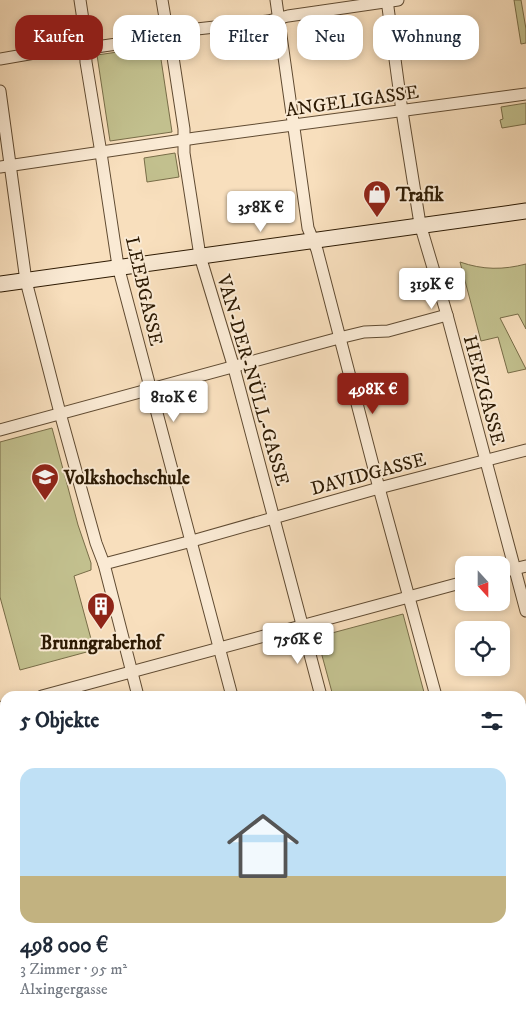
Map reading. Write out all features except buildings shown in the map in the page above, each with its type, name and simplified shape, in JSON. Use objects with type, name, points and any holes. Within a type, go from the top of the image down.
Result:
[{"type":"street","points":[[80,0],[82,15]]},
{"type":"street","points":[[162,0],[165,15]]},
{"type":"street","points":[[276,0],[278,15]]},
{"type":"street","points":[[287,17],[391,1]]},
{"type":"street","name":"HERZGASSE","points":[[391,1],[402,111],[420,224],[447,315],[486,461],[520,568],[526,611]]},
{"type":"street","points":[[0,59],[15,56]]},
{"type":"street","name":"LEEBGASSE","points":[[86,60],[102,153],[118,266],[231,691]]},
{"type":"street","name":"VAN-DER-NÜLL-GASSE","points":[[173,60],[181,111],[184,153],[200,256],[234,368],[320,691]]},
{"type":"street","points":[[285,60],[308,228],[317,250],[435,691]]},
{"type":"street","points":[[0,91],[6,166],[26,281],[60,413],[104,564],[137,691]]},
{"type":"street","name":"ANGELIGASSE","points":[[102,153],[184,140],[526,94]]},
{"type":"street","points":[[6,166],[102,153]]},
{"type":"street","points":[[0,284],[526,210]]},
{"type":"street","points":[[0,430],[339,338],[364,332],[388,331],[447,315]]},
{"type":"street","name":"DAVIDGASSE","points":[[104,564],[379,488],[526,450]]},
{"type":"street","points":[[61,691],[455,584]]},
{"type":"shaded area","points":[[514,0],[521,0],[526,29],[526,43],[521,44]]},
{"type":"shaded area","points":[[113,53],[113,60],[161,60],[172,132],[110,141],[98,60],[103,60],[103,54]]},
{"type":"shaded area","points":[[526,103],[526,124],[502,128],[500,120],[503,119],[501,107]]},
{"type":"shaded area","points":[[175,153],[179,177],[147,182],[144,158]]},
{"type":"shaded area","points":[[460,262],[477,267],[493,268],[526,264],[526,329],[518,314],[500,318],[526,369],[508,373],[498,337],[481,341]]},
{"type":"shaded area","points":[[52,428],[78,525],[91,563],[91,570],[74,576],[94,650],[20,670],[0,597],[0,442]]},
{"type":"shaded area","points":[[403,614],[424,691],[332,691],[317,637]]},
{"type":"place","name":"Trafik","points":[[377,218]]},
{"type":"place","name":"Volkshochschule","points":[[45,501]]},
{"type":"place","name":"Brunngraberhof","points":[[101,630]]}]
